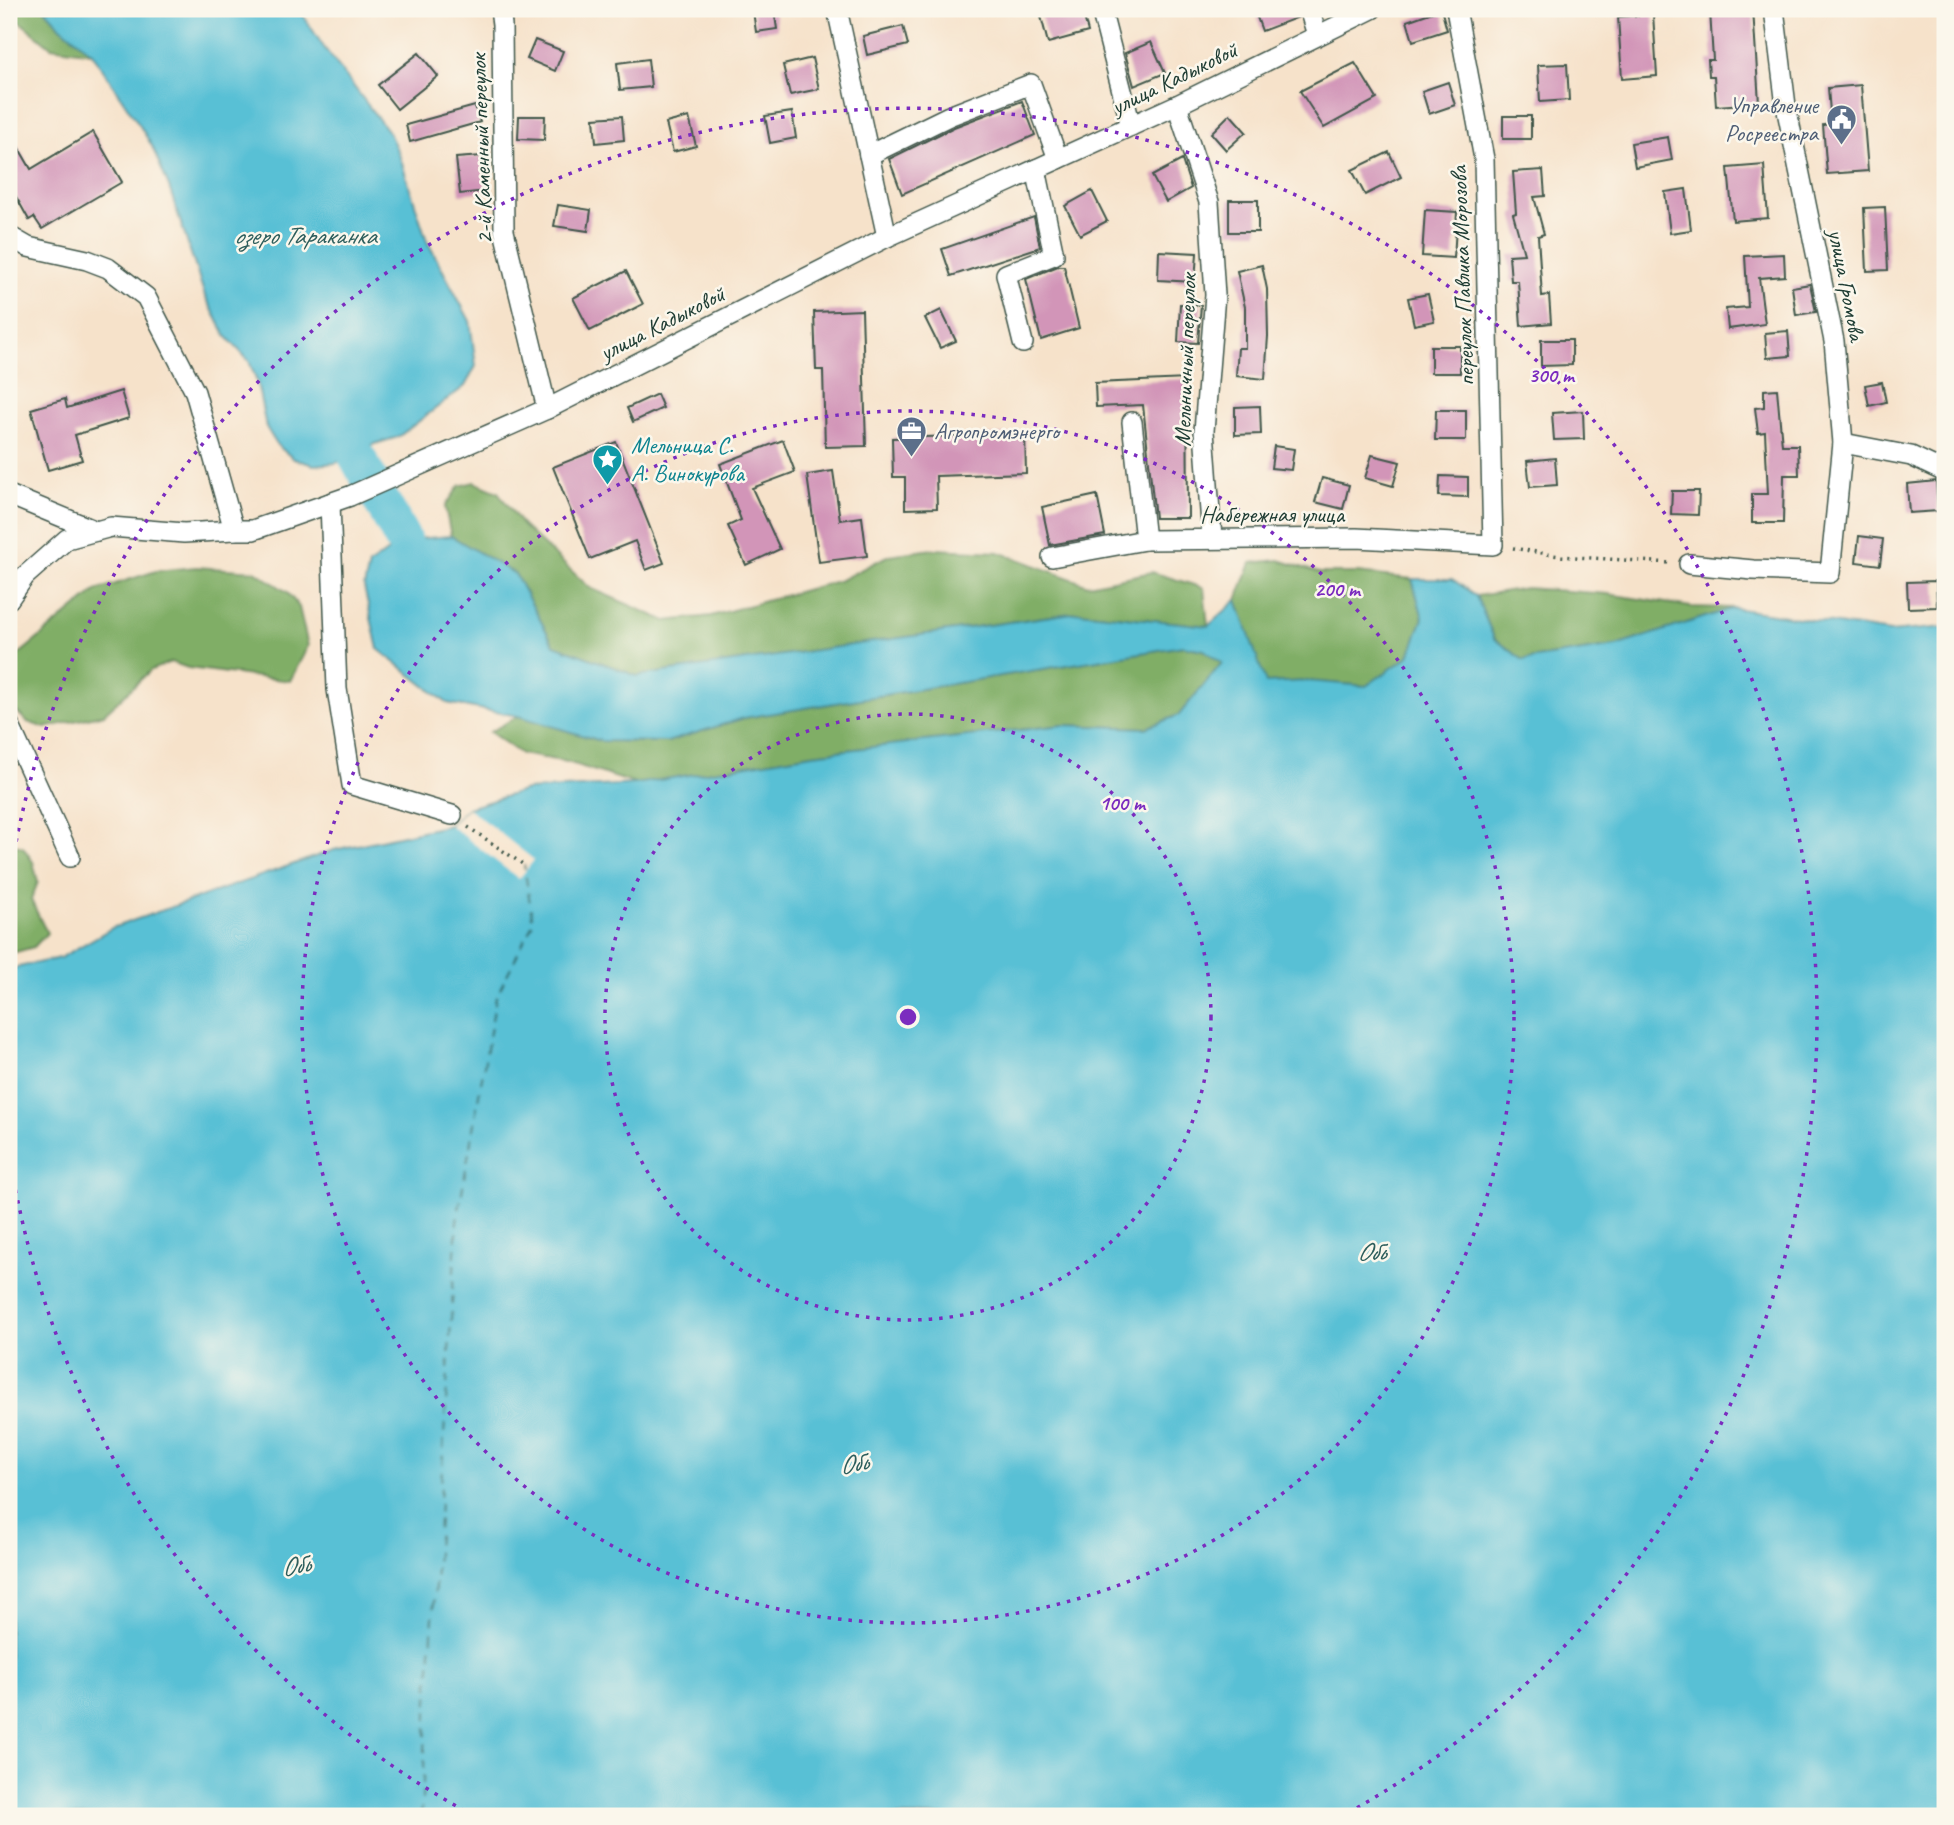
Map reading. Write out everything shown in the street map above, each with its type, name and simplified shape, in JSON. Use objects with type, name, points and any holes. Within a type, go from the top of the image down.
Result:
[{"type":"street","name":"2-й Каменный переулок","points":[[500,9],[504,231],[547,409]]},
{"type":"street","points":[[837,9],[887,237]]},
{"type":"street","points":[[1101,9],[1132,126]]},
{"type":"street","points":[[1309,9],[1317,35]]},
{"type":"street","name":"улица Кадыковой","points":[[96,531],[111,527],[184,533],[253,530],[350,496],[547,409],[887,237],[1177,105],[1372,9]]},
{"type":"street","name":"переулок Павлика Морозова","points":[[1456,9],[1484,159],[1493,545]]},
{"type":"street","name":"улица Громова","points":[[1689,564],[1830,573],[1843,443],[1834,341],[1786,106],[1774,9]]},
{"type":"street","points":[[869,155],[949,116],[1031,83],[1058,159]]},
{"type":"street","name":"Мельничный переулок","points":[[1177,105],[1209,202],[1215,295],[1204,431],[1212,538]]},
{"type":"street","points":[[1023,343],[1006,274],[1054,255],[1036,169]]},
{"type":"street","points":[[9,236],[28,247],[86,260],[108,268],[146,297],[195,392],[234,530]]},
{"type":"street","points":[[1132,422],[1145,540]]},
{"type":"street","points":[[1843,443],[1911,456],[1945,472]]},
{"type":"street","points":[[9,495],[96,531]]},
{"type":"street","points":[[330,503],[337,689],[352,785],[452,815]]},
{"type":"street","points":[[9,599],[25,576],[67,539],[96,531]]},
{"type":"street","name":"Набережная улица","points":[[1052,556],[1145,540],[1212,538],[1356,538],[1493,545]]},
{"type":"street","points":[[9,724],[70,857]]},
{"type":"path","points":[[1493,545],[1559,556],[1689,564]]},
{"type":"path","points":[[452,815],[524,865]]},
{"type":"green space","points":[[9,9],[45,9],[61,27],[92,53],[51,47],[9,13]]},
{"type":"green space","points":[[474,482],[498,492],[523,526],[590,588],[666,621],[711,616],[841,580],[889,555],[933,549],[999,552],[1088,585],[1152,572],[1204,588],[1208,626],[1079,612],[637,676],[554,645],[515,574],[451,536],[445,507],[459,486]]},
{"type":"green space","points":[[1279,560],[1320,573],[1357,573],[1412,579],[1423,618],[1409,657],[1366,686],[1308,681],[1265,683],[1237,600],[1251,563]]},
{"type":"green space","points":[[196,567],[255,571],[287,592],[299,607],[308,646],[290,681],[188,668],[171,662],[151,670],[104,714],[45,728],[27,722],[14,709],[9,698],[9,671],[17,656],[97,590],[156,571]]},
{"type":"green space","points":[[1526,588],[1608,594],[1691,607],[1733,608],[1616,646],[1523,660],[1494,638],[1476,596]]},
{"type":"green space","points":[[1183,646],[1204,650],[1222,663],[1179,715],[1146,728],[1063,725],[812,754],[636,784],[567,762],[521,754],[490,732],[518,716],[601,741],[667,742],[744,718]]},
{"type":"green space","points":[[9,843],[23,847],[33,862],[38,882],[31,900],[47,933],[34,947],[9,954]]},
{"type":"water","name":"озеро Тараканка","points":[[45,9],[299,9],[323,46],[389,133],[399,154],[427,241],[470,321],[476,366],[465,386],[398,437],[375,444],[336,463],[314,465],[294,459],[277,445],[266,427],[257,382],[249,361],[226,336],[205,296],[169,187],[152,146],[92,53],[61,27]]},
{"type":"water","name":"Обь","points":[[451,536],[515,574],[554,645],[637,676],[1079,612],[1208,626],[1237,600],[1266,683],[1308,681],[1366,686],[1409,656],[1423,618],[1412,579],[1452,579],[1476,596],[1494,638],[1523,660],[1616,646],[1733,608],[1890,632],[1945,627],[1945,1816],[9,1816],[9,969],[60,958],[112,928],[334,850],[450,825],[468,808],[526,790],[636,784],[812,754],[1063,725],[1146,728],[1179,715],[1222,663],[1204,650],[1183,646],[744,718],[667,742],[601,741],[518,716],[447,703],[378,649],[364,587],[369,565],[403,540]]},
{"type":"pier","points":[[468,808],[534,860],[519,879],[450,825]]},
{"type":"building","points":[[774,9],[777,29],[756,32],[753,11]]},
{"type":"building","points":[[1039,9],[1082,9],[1088,32],[1048,43]]},
{"type":"building","points":[[1254,9],[1297,9],[1299,17],[1262,31]]},
{"type":"building","points":[[1441,9],[1447,30],[1413,41],[1407,21]]},
{"type":"building","points":[[1753,9],[1759,103],[1716,106],[1714,76],[1709,76],[1708,60],[1713,60],[1710,11]]},
{"type":"building","points":[[1653,14],[1657,76],[1622,79],[1618,17]]},
{"type":"building","points":[[903,26],[908,45],[867,55],[863,36]]},
{"type":"building","points":[[535,40],[563,51],[555,71],[527,59]]},
{"type":"building","points":[[1151,42],[1165,73],[1134,86],[1125,53]]},
{"type":"building","points":[[419,53],[438,76],[397,109],[378,85]]},
{"type":"building","points":[[812,58],[819,89],[790,95],[783,65]]},
{"type":"building","points":[[648,59],[651,87],[620,90],[617,63]]},
{"type":"building","points":[[1355,63],[1377,99],[1324,128],[1300,91]]},
{"type":"building","points":[[1567,64],[1569,100],[1540,102],[1538,65]]},
{"type":"building","points":[[1448,82],[1455,105],[1429,114],[1422,91]]},
{"type":"building","points":[[1861,85],[1868,171],[1827,174],[1823,125],[1831,124],[1828,88]]},
{"type":"building","points":[[1022,101],[1035,135],[902,194],[889,159],[954,127]]},
{"type":"building","points":[[475,106],[480,122],[410,142],[406,125]]},
{"type":"building","points":[[792,112],[796,138],[770,143],[765,116]]},
{"type":"building","points":[[1230,114],[1246,132],[1226,150],[1211,133]]},
{"type":"building","points":[[519,116],[545,116],[544,140],[518,139]]},
{"type":"building","points":[[622,116],[624,140],[596,143],[594,118]]},
{"type":"building","points":[[1503,116],[1531,116],[1531,139],[1503,139]]},
{"type":"building","points":[[689,117],[696,146],[673,152],[666,123]]},
{"type":"building","points":[[9,131],[31,169],[93,132],[122,182],[42,229],[34,217],[29,220],[9,184]]},
{"type":"building","points":[[1668,137],[1672,160],[1635,167],[1631,143]]},
{"type":"building","points":[[1389,152],[1401,177],[1365,195],[1352,170]]},
{"type":"building","points":[[482,156],[486,191],[460,194],[456,158]]},
{"type":"building","points":[[1182,160],[1191,188],[1166,202],[1152,176]]},
{"type":"building","points":[[1764,165],[1768,218],[1733,221],[1728,168]]},
{"type":"building","points":[[1543,170],[1545,196],[1534,197],[1544,234],[1538,236],[1542,296],[1549,295],[1551,323],[1521,326],[1518,281],[1511,281],[1509,255],[1524,254],[1513,214],[1516,213],[1513,172]]},
{"type":"building","points":[[1686,189],[1691,230],[1670,233],[1665,192]]},
{"type":"building","points":[[1092,191],[1107,221],[1080,235],[1065,206]]},
{"type":"building","points":[[1229,200],[1258,200],[1258,232],[1229,232]]},
{"type":"building","points":[[558,205],[591,210],[588,231],[554,226]]},
{"type":"building","points":[[1885,207],[1888,270],[1867,271],[1864,208]]},
{"type":"building","points":[[1425,210],[1457,212],[1454,258],[1422,256]]},
{"type":"building","points":[[1034,217],[1040,247],[951,276],[942,249]]},
{"type":"building","points":[[1159,251],[1197,253],[1195,282],[1158,280]]},
{"type":"building","points":[[1784,254],[1785,276],[1759,278],[1765,324],[1728,329],[1726,309],[1748,307],[1745,256]]},
{"type":"building","points":[[1262,265],[1267,289],[1265,379],[1236,376],[1238,348],[1245,348],[1245,307],[1237,271]]},
{"type":"building","points":[[1064,266],[1079,328],[1041,340],[1026,279]]},
{"type":"building","points":[[626,271],[643,304],[590,331],[573,298]]},
{"type":"building","points":[[1810,284],[1816,312],[1796,315],[1792,287]]},
{"type":"building","points":[[1428,294],[1434,321],[1414,325],[1408,298]]},
{"type":"building","points":[[1180,304],[1201,305],[1198,343],[1178,342]]},
{"type":"building","points":[[862,310],[866,446],[825,447],[823,370],[816,370],[814,312]]},
{"type":"building","points":[[941,310],[956,341],[940,348],[925,318]]},
{"type":"building","points":[[1788,331],[1790,356],[1767,358],[1765,333]]},
{"type":"building","points":[[1541,340],[1572,340],[1572,365],[1541,366]]},
{"type":"building","points":[[1431,346],[1460,346],[1460,373],[1431,373]]},
{"type":"building","points":[[1187,379],[1188,518],[1155,518],[1143,405],[1096,407],[1095,383]]},
{"type":"building","points":[[1882,382],[1886,402],[1869,406],[1865,385]]},
{"type":"building","points":[[1777,389],[1782,445],[1798,445],[1799,475],[1784,475],[1783,523],[1752,523],[1752,494],[1768,494],[1765,432],[1758,433],[1755,408],[1764,407],[1764,390]]},
{"type":"building","points":[[121,391],[129,418],[75,435],[82,460],[48,470],[31,409],[65,399],[67,408]]},
{"type":"building","points":[[657,394],[663,408],[633,422],[627,408]]},
{"type":"building","points":[[1260,406],[1261,434],[1235,435],[1235,407]]},
{"type":"building","points":[[1436,410],[1466,410],[1466,440],[1435,440]]},
{"type":"building","points":[[1583,411],[1584,439],[1554,440],[1552,413]]},
{"type":"building","points":[[1025,434],[1026,473],[936,476],[937,508],[905,509],[905,477],[893,477],[892,438]]},
{"type":"building","points":[[783,440],[795,472],[752,488],[780,549],[746,565],[728,526],[741,520],[720,464]]},
{"type":"building","points":[[616,442],[664,563],[646,570],[635,541],[590,559],[553,467]]},
{"type":"building","points":[[1274,446],[1294,449],[1291,470],[1271,468]]},
{"type":"building","points":[[1372,455],[1400,462],[1393,486],[1365,478]]},
{"type":"building","points":[[1555,458],[1557,485],[1530,487],[1527,461]]},
{"type":"building","points":[[833,471],[840,520],[862,517],[867,556],[819,562],[807,475]]},
{"type":"building","points":[[1440,476],[1468,477],[1468,497],[1439,496]]},
{"type":"building","points":[[1322,478],[1349,485],[1343,509],[1315,502]]},
{"type":"building","points":[[1936,481],[1938,511],[1909,513],[1907,484]]},
{"type":"building","points":[[1672,491],[1699,491],[1698,515],[1671,514]]},
{"type":"building","points":[[1097,495],[1105,535],[1050,545],[1042,507]]},
{"type":"building","points":[[1859,536],[1883,539],[1880,565],[1856,562]]},
{"type":"building","points":[[1936,581],[1937,607],[1908,608],[1907,582]]},
{"type":"waterway","points":[[356,455],[403,540]]},
{"type":"ferry route","points":[[421,1816],[457,1221],[496,997],[533,923],[524,865]]},
{"type":"place","name":"Управление Росреестра","points":[[1841,146]]},
{"type":"place","name":"Агропромэнерго","points":[[911,458]]},
{"type":"place","name":"Мельница С. А. Винокурова","points":[[608,486]]}]
